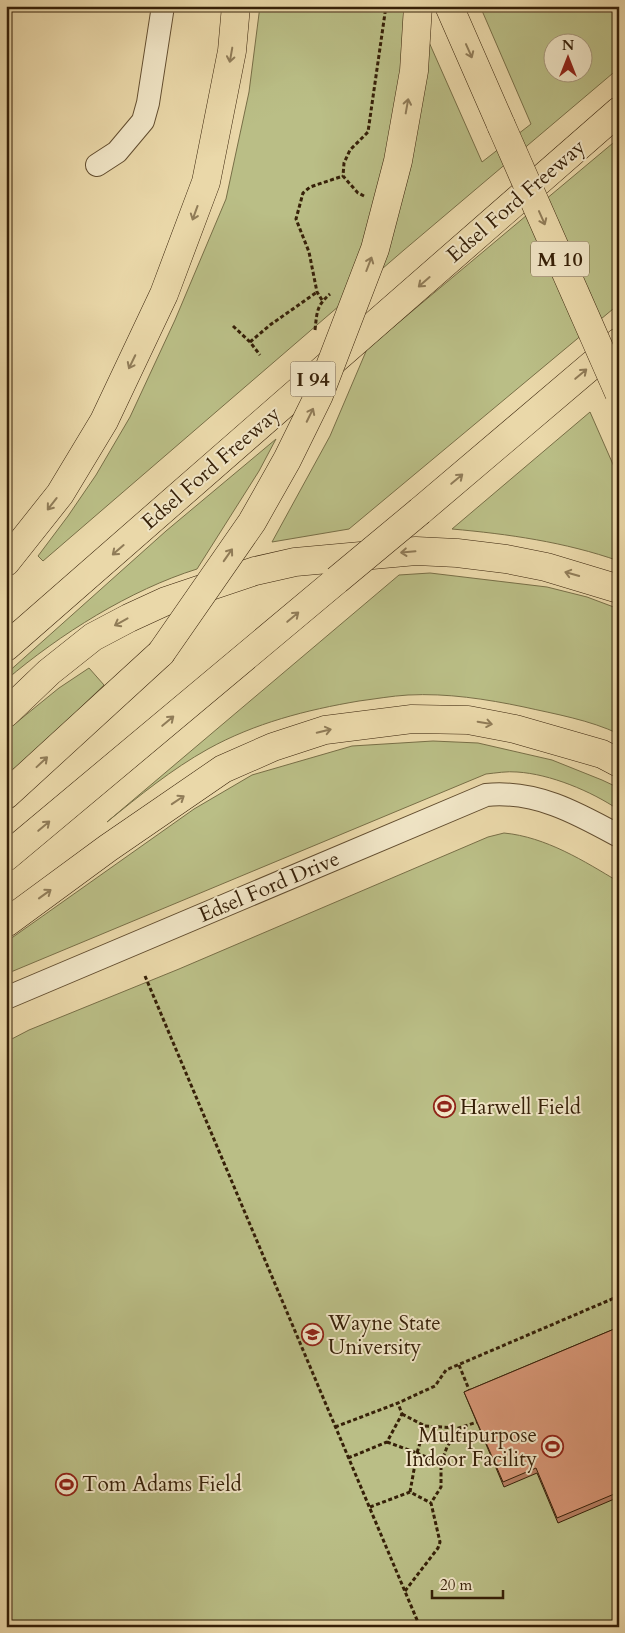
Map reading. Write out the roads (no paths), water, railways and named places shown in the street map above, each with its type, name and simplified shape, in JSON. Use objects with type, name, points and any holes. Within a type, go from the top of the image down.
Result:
[{"type":"highway","points":[[6,562],[60,494],[104,421],[164,294],[206,182],[232,51],[236,6]]},
{"type":"highway","points":[[6,795],[160,652],[252,522],[287,460],[319,395],[375,249],[398,161],[414,71],[418,6]]},
{"type":"highway","name":"M 10","points":[[450,6],[619,393]]},
{"type":"highway","name":"Edsel Ford Freeway","points":[[6,648],[619,111]]},
{"type":"highway","points":[[6,857],[619,342]]},
{"type":"highway","points":[[6,712],[50,672],[93,637],[129,618],[166,601],[246,574],[295,562],[416,551],[456,553],[506,559],[546,567],[619,588]]},
{"type":"highway","points":[[6,923],[108,848],[223,769],[273,747],[325,730],[412,719],[468,720],[515,729],[602,754],[619,763]]},
{"type":"street","points":[[97,165],[116,152],[143,121],[148,103],[163,6]]},
{"type":"street","name":"Edsel Ford Drive","points":[[6,998],[486,795],[502,793],[536,798],[576,814],[619,836]]},
{"type":"place","name":"Harwell Field","points":[[444,1107]]},
{"type":"place","name":"Wayne State University","points":[[312,1335]]},
{"type":"place","name":"Multipurpose Indoor Facility","points":[[553,1447]]},
{"type":"place","name":"Tom Adams Field","points":[[66,1484]]}]
